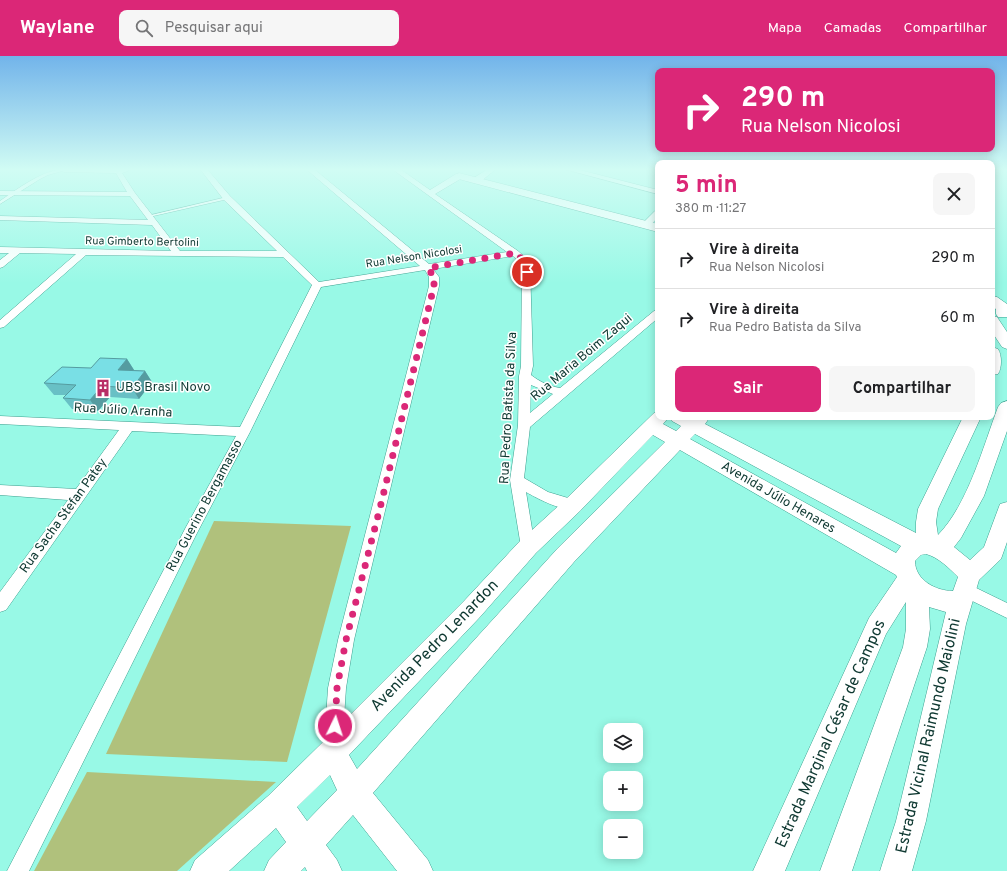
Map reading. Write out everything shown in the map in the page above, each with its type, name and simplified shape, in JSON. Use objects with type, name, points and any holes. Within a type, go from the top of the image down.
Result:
[{"type":"street","points":[[142,207],[178,254]]},
{"type":"street","points":[[236,207],[317,285]]},
{"type":"street","points":[[355,207],[428,268],[434,277],[434,286],[346,640],[337,688],[333,752],[354,793],[417,871]]},
{"type":"street","name":"Rua Pedro Batista da Silva","points":[[451,207],[515,253],[524,261],[527,272],[527,366],[525,376],[524,425],[517,480],[528,547]]},
{"type":"street","points":[[579,207],[655,227]]},
{"type":"street","points":[[646,225],[655,215]]},
{"type":"street","points":[[0,218],[151,220]]},
{"type":"street","name":"Rua Gimberto Bertolini","points":[[0,250],[178,254],[284,254]]},
{"type":"street","points":[[0,265],[18,250]]},
{"type":"street","points":[[0,325],[84,252]]},
{"type":"street","name":"Rua Nelson Nicolosi","points":[[317,285],[515,253]]},
{"type":"street","name":"Rua Guerino Bergamasso","points":[[18,871],[191,532],[244,432],[317,285]]},
{"type":"street","points":[[995,302],[1002,307],[1001,315],[1007,344]]},
{"type":"street","name":"Rua Maria Boim Zaqui","points":[[524,425],[653,323]]},
{"type":"street","points":[[525,376],[534,384],[543,388],[564,393]]},
{"type":"street","points":[[836,871],[915,647],[918,629],[910,578],[904,561],[907,554],[913,548],[929,547],[954,532],[974,496],[1007,407]]},
{"type":"street","name":"Rua Júlio Aranha","points":[[0,420],[244,432]]},
{"type":"street","points":[[929,547],[926,522],[928,508],[971,420]]},
{"type":"street","name":"Avenida Pedro Lenardon","points":[[206,871],[278,806],[333,752],[472,609],[528,547],[573,505],[656,421]]},
{"type":"street","name":"Avenida Júlio Henares","points":[[656,421],[688,425],[929,547]]},
{"type":"street","points":[[280,871],[354,793],[566,555],[688,425]]},
{"type":"street","name":"Avenida Júlio Henares","points":[[688,425],[910,578]]},
{"type":"street","name":"Rua Sacha Stefan Patey","points":[[0,605],[6,586],[79,495],[128,427]]},
{"type":"street","points":[[517,480],[537,494],[573,505]]},
{"type":"street","points":[[0,490],[79,495]]},
{"type":"street","name":"Estrada Vicinal Raimundo Maiolini","points":[[896,871],[911,821],[954,624],[966,589],[993,552],[1007,510]]},
{"type":"street","points":[[929,547],[961,563],[966,589]]},
{"type":"street","points":[[910,578],[935,599],[948,602],[966,589]]},
{"type":"street","name":"Estrada Marginal César de Campos","points":[[769,871],[877,626],[910,578]]},
{"type":"street","points":[[966,589],[1007,611]]},
{"type":"street","points":[[278,806],[305,845],[326,871]]},
{"type":"lane","points":[[151,220],[196,207]]},
{"type":"green space","points":[[214,521],[351,526],[287,762],[106,754]]},
{"type":"green space","points":[[87,772],[276,782],[177,871],[34,871]]},
{"type":"building","points":[[100,358],[127,359],[118,370],[145,371],[132,388],[102,386],[90,400],[63,398],[76,385],[44,383],[62,367],[91,368]]},
{"type":"place","name":"UBS Brasil Novo","points":[[103,388]]},
{"type":"route","points":[[335,726],[337,688],[346,640],[434,286],[434,277],[428,268],[515,253],[524,261],[527,272]]}]
